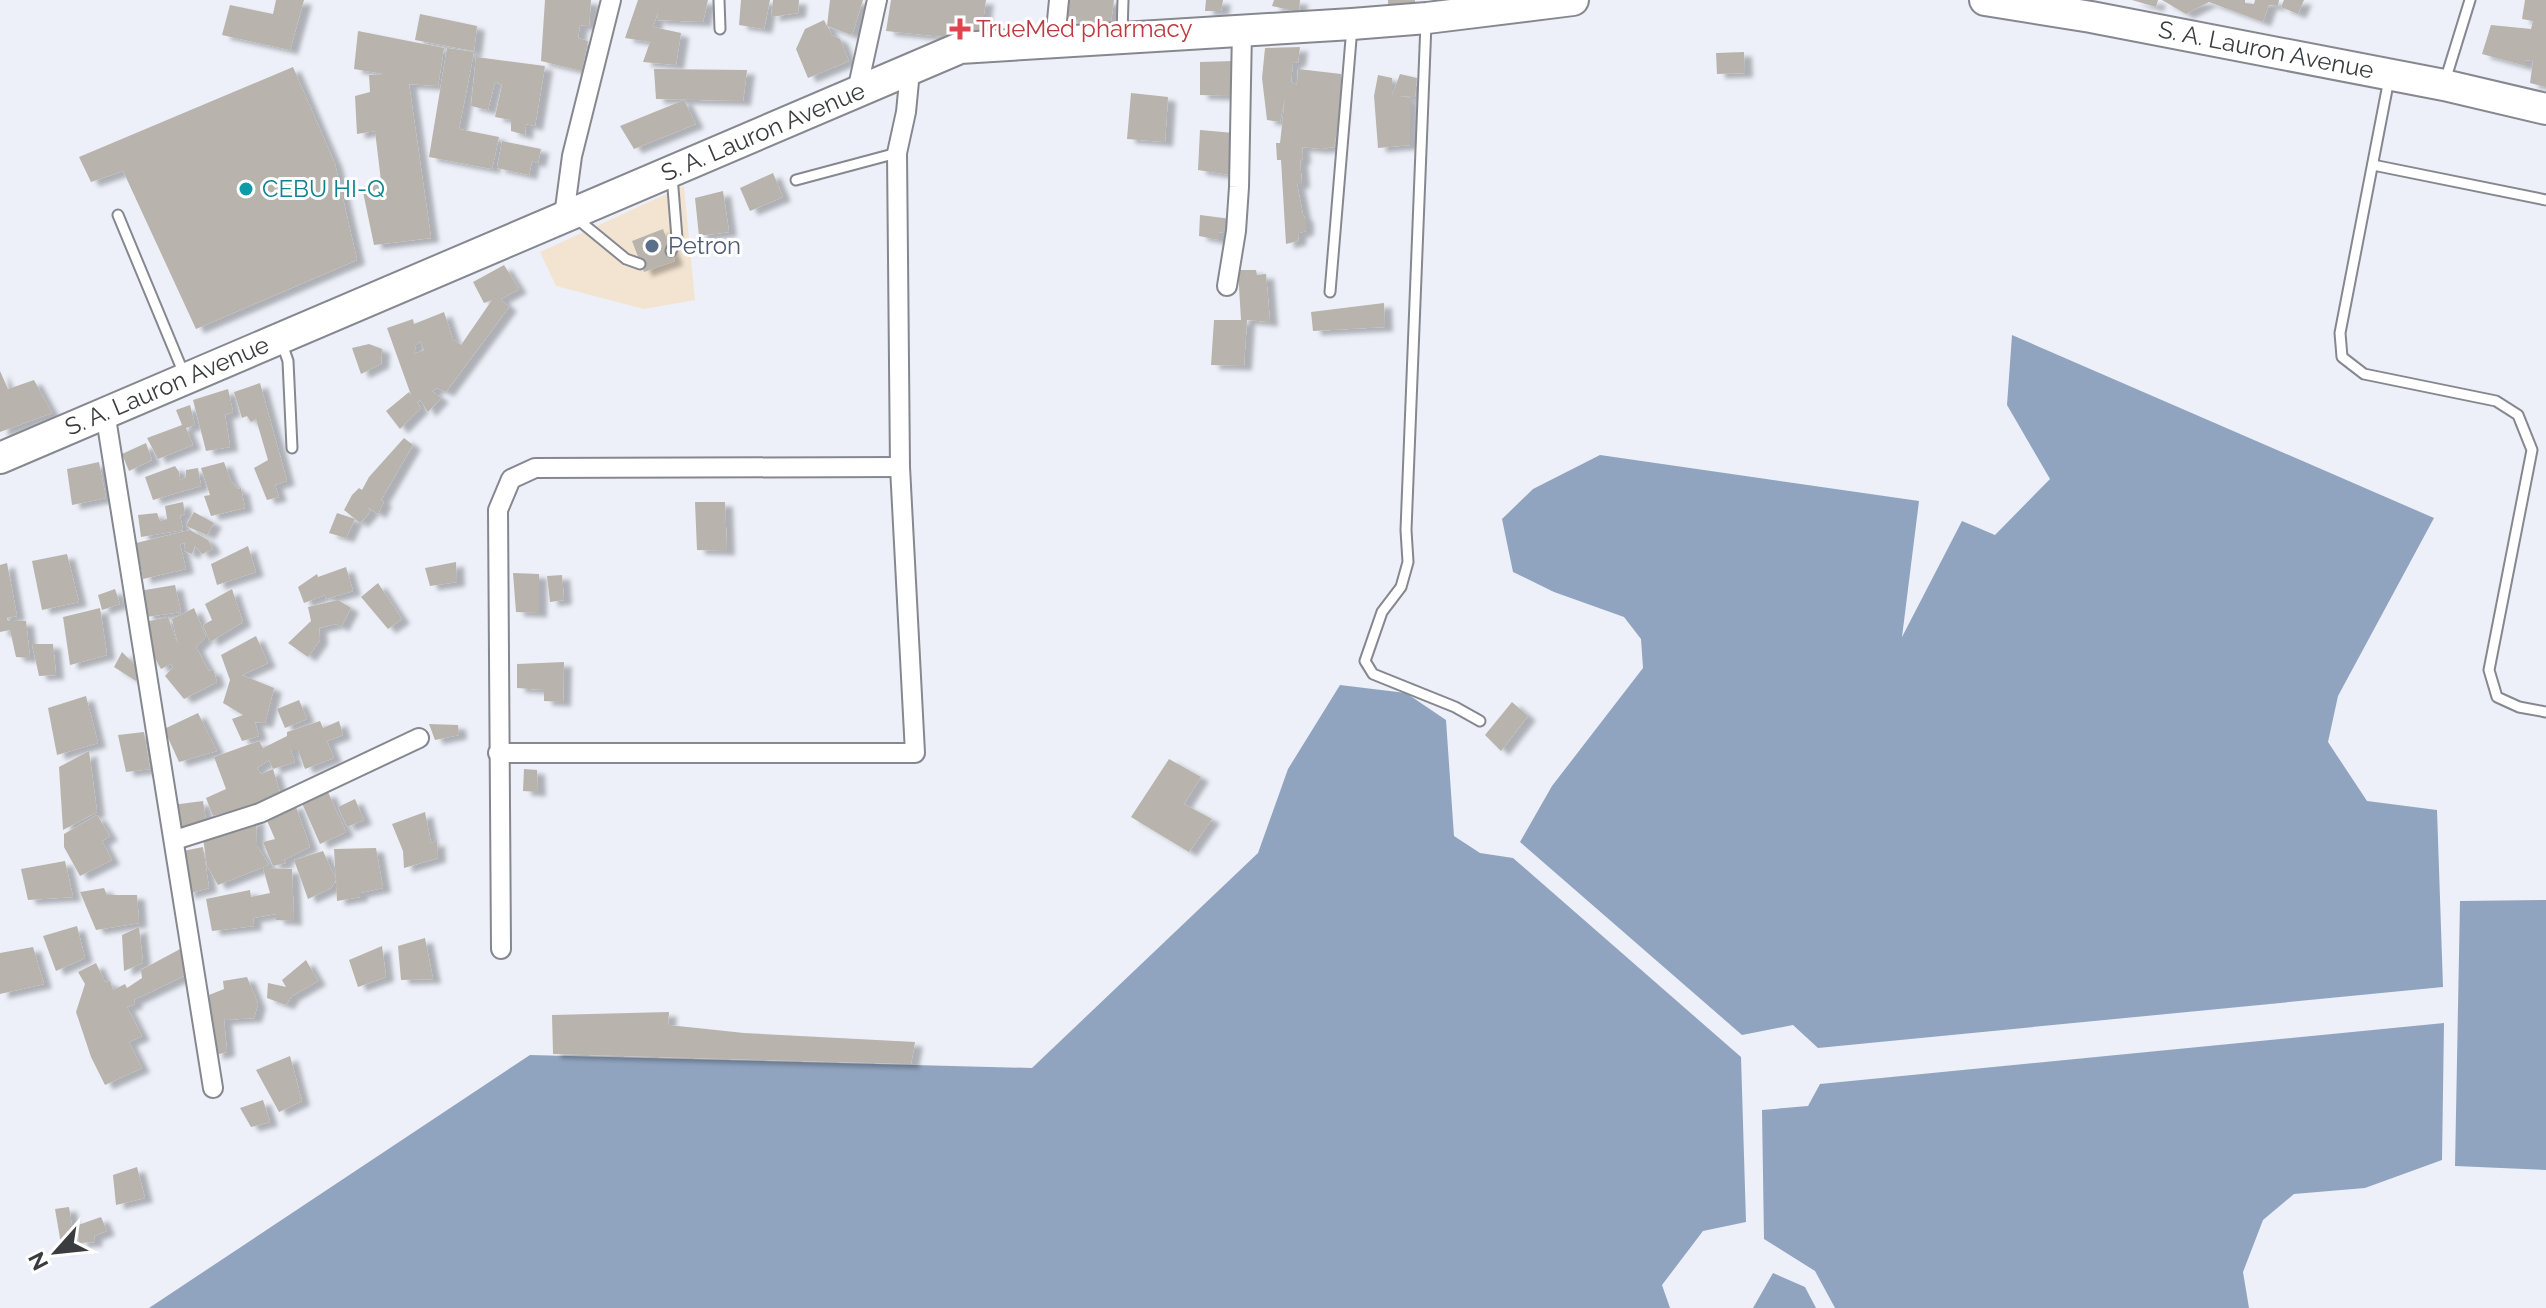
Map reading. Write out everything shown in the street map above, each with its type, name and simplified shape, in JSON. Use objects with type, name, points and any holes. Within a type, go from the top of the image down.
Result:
[{"type":"highway","name":"S. A. Lauron Avenue","points":[[0,458],[960,48],[1352,24],[1444,11],[1573,0]]},
{"type":"highway","name":"S. A. Lauron Avenue","points":[[1985,0],[2094,8],[2546,109]]},
{"type":"street","points":[[568,215],[572,156],[611,0]]},
{"type":"street","points":[[857,91],[877,0]]},
{"type":"street","points":[[1055,41],[1059,0]]},
{"type":"street","points":[[1227,286],[1239,187],[1242,30]]},
{"type":"street","points":[[498,753],[915,753],[900,467],[897,153],[906,112],[910,71]]},
{"type":"street","points":[[105,412],[213,1088]]},
{"type":"street","points":[[501,949],[498,510],[511,479],[535,468],[900,467]]},
{"type":"street","points":[[175,840],[260,813],[419,738]]},
{"type":"lane","points":[[719,0],[720,29]]},
{"type":"lane","points":[[1122,37],[1123,0]]},
{"type":"lane","points":[[2444,85],[2470,0]]},
{"type":"lane","points":[[1444,11],[1406,530],[1408,562],[1401,587],[1382,612],[1365,661],[1373,674],[1455,707],[1480,721]]},
{"type":"lane","points":[[1330,292],[1352,24]]},
{"type":"lane","points":[[2390,74],[2340,333],[2342,357],[2364,374],[2496,401],[2518,415],[2532,450],[2489,670],[2497,697],[2519,707],[2546,712]]},
{"type":"lane","points":[[796,180],[897,153]]},
{"type":"lane","points":[[2373,165],[2546,200]]},
{"type":"lane","points":[[671,170],[677,238],[671,251]]},
{"type":"lane","points":[[118,215],[186,378]]},
{"type":"lane","points":[[568,215],[626,259],[640,264]]},
{"type":"lane","points":[[280,338],[288,361],[292,448]]},
{"type":"shaded area","points":[[684,186],[695,300],[644,309],[556,286],[540,252]]},
{"type":"water","points":[[2012,335],[2434,518],[2338,696],[2328,742],[2367,801],[2437,810],[2443,987],[1818,1048],[1793,1025],[1742,1035],[1520,842],[1552,786],[1643,668],[1641,639],[1624,617],[1554,592],[1513,572],[1502,519],[1533,489],[1600,455],[1919,501],[1902,637],[1962,521],[1995,535],[2050,479],[2007,405]]},
{"type":"water","points":[[1340,685],[1406,693],[1446,720],[1454,836],[1480,853],[1513,858],[1741,1057],[1746,1222],[1703,1231],[1662,1285],[1670,1308],[149,1308],[530,1055],[1032,1068],[1258,853],[1288,769]]},
{"type":"water","points":[[2546,900],[2546,1170],[2455,1166],[2460,901]]},
{"type":"water","points":[[2444,1023],[2442,1160],[2365,1188],[2294,1194],[2263,1220],[2243,1272],[2249,1308],[1835,1308],[1815,1271],[1764,1239],[1762,1110],[1808,1106],[1820,1084]]},
{"type":"water","points":[[1773,1273],[1805,1287],[1816,1308],[1753,1308]]},
{"type":"building","points":[[276,0],[304,0],[290,50],[222,35],[230,5],[273,14]]},
{"type":"building","points":[[545,0],[591,0],[589,26],[580,25],[578,38],[588,41],[582,71],[541,61]]},
{"type":"building","points":[[638,0],[708,0],[703,22],[657,20],[658,12],[653,27],[681,33],[676,65],[643,62],[650,42],[625,38]]},
{"type":"building","points":[[741,0],[770,0],[764,29],[739,25]]},
{"type":"building","points":[[773,0],[799,0],[798,13],[771,17]]},
{"type":"building","points":[[830,0],[863,0],[852,35],[827,26]]},
{"type":"building","points":[[891,0],[986,0],[981,35],[947,27],[945,37],[886,31]]},
{"type":"building","points":[[1069,0],[1114,0],[1111,22],[1067,19]]},
{"type":"building","points":[[1206,0],[1223,0],[1221,11],[1205,11]]},
{"type":"building","points":[[1274,0],[1300,0],[1299,12],[1272,6]]},
{"type":"building","points":[[1388,0],[1415,0],[1415,8],[1388,7]]},
{"type":"building","points":[[2132,0],[2158,0],[2156,7]]},
{"type":"building","points":[[2162,0],[2245,0],[2245,3],[2254,4],[2255,0],[2279,0],[2278,6],[2269,5],[2263,22],[2209,2],[2186,14]]},
{"type":"building","points":[[2284,0],[2304,0],[2298,14],[2281,7]]},
{"type":"building","points":[[2525,0],[2546,0],[2546,87],[2530,83],[2533,61],[2526,60],[2526,66],[2482,54],[2491,25],[2531,29],[2533,21],[2522,19]]},
{"type":"building","points":[[420,14],[477,26],[474,51],[415,40]]},
{"type":"building","points":[[824,20],[832,35],[840,39],[849,61],[808,78],[796,49],[805,29]]},
{"type":"building","points":[[358,31],[444,48],[438,86],[409,84],[431,238],[374,245],[362,187],[381,181],[375,131],[357,134],[355,96],[370,92],[369,75],[384,74],[354,69]]},
{"type":"building","points":[[1300,47],[1298,62],[1293,63],[1291,82],[1297,85],[1298,69],[1341,74],[1341,111],[1334,147],[1302,147],[1302,184],[1297,184],[1306,231],[1299,233],[1298,241],[1286,244],[1281,160],[1277,160],[1276,143],[1280,143],[1285,98],[1280,122],[1267,120],[1262,78],[1265,48]]},
{"type":"building","points":[[447,48],[474,52],[459,129],[499,137],[492,169],[429,157]]},
{"type":"building","points":[[1744,52],[1745,73],[1717,74],[1716,53]]},
{"type":"building","points":[[476,57],[545,66],[535,126],[526,124],[525,135],[511,131],[511,120],[495,117],[502,85],[495,82],[488,110],[471,106]]},
{"type":"building","points":[[1234,61],[1231,96],[1200,95],[1200,62]]},
{"type":"building","points":[[293,67],[335,164],[357,260],[196,329],[123,171],[91,182],[79,157]]},
{"type":"building","points":[[654,69],[747,70],[743,101],[656,99]]},
{"type":"building","points":[[1400,74],[1417,78],[1415,97],[1399,96],[1410,98],[1410,145],[1378,148],[1374,96],[1378,75],[1392,78],[1392,95]]},
{"type":"building","points":[[1131,93],[1168,97],[1165,142],[1127,139]]},
{"type":"building","points":[[684,100],[696,124],[634,149],[620,126]]},
{"type":"building","points":[[1200,130],[1234,133],[1237,176],[1198,170]]},
{"type":"building","points":[[502,141],[541,149],[538,163],[532,161],[529,175],[497,168]]},
{"type":"building","points":[[773,173],[783,197],[750,211],[740,188]]},
{"type":"building","points":[[723,191],[729,232],[699,236],[695,198]]},
{"type":"building","points":[[1200,215],[1231,219],[1231,234],[1219,232],[1219,240],[1199,236]]},
{"type":"building","name":"Petron","points":[[663,229],[675,261],[644,272],[632,241]]},
{"type":"building","points":[[504,265],[519,289],[501,299],[509,307],[446,392],[437,388],[432,391],[441,398],[428,412],[420,400],[417,402],[421,408],[400,429],[386,411],[409,392],[411,395],[387,328],[413,319],[414,324],[444,312],[453,339],[461,345],[492,300],[484,303],[473,282]],"holes":[[[420,341],[424,350],[414,354]]]},
{"type":"building","points":[[1238,270],[1256,270],[1257,275],[1266,274],[1270,322],[1247,320],[1244,366],[1211,365],[1214,320],[1241,320]]},
{"type":"building","points":[[1384,303],[1385,327],[1313,331],[1311,312]]},
{"type":"building","points":[[369,344],[382,349],[381,364],[361,374],[352,348]]},
{"type":"building","points":[[0,371],[8,389],[34,380],[52,413],[0,432]]},
{"type":"building","points":[[260,383],[287,481],[275,485],[279,497],[267,500],[254,468],[268,460],[256,419],[251,422],[247,416],[242,418],[234,392]]},
{"type":"building","points":[[228,389],[233,412],[225,415],[230,447],[206,451],[193,400]]},
{"type":"building","points":[[190,405],[195,425],[186,428],[193,445],[158,459],[147,438],[182,425],[176,410]]},
{"type":"building","points":[[404,438],[413,445],[381,500],[384,502],[378,514],[367,507],[371,511],[360,523],[344,510],[352,495],[359,488],[362,490],[369,477]]},
{"type":"building","points":[[146,443],[152,460],[129,471],[122,454]]},
{"type":"building","points":[[99,462],[106,498],[72,505],[67,469]]},
{"type":"building","points":[[224,462],[231,481],[238,489],[241,488],[245,508],[211,516],[204,496],[210,495],[201,468]]},
{"type":"building","points":[[175,466],[180,480],[186,477],[186,470],[198,468],[201,486],[153,500],[145,477]]},
{"type":"building","points":[[183,502],[185,514],[180,516],[183,530],[141,537],[138,515],[157,513],[160,521],[167,519],[165,506]]},
{"type":"building","points":[[695,502],[725,502],[727,551],[697,550]]},
{"type":"building","points":[[194,512],[214,523],[207,535],[186,526]]},
{"type":"building","points":[[337,513],[355,519],[346,538],[329,533]]},
{"type":"building","points":[[190,530],[208,540],[213,549],[202,554],[195,546],[192,554],[184,551],[185,543],[180,544],[186,569],[143,579],[136,543]]},
{"type":"building","points":[[248,546],[256,572],[217,585],[211,564]]},
{"type":"building","points":[[67,554],[79,602],[42,610],[32,561]]},
{"type":"building","points":[[456,562],[457,582],[430,586],[425,568]]},
{"type":"building","points":[[7,563],[17,616],[7,618],[8,621],[26,621],[30,658],[16,657],[10,630],[0,632],[0,565]]},
{"type":"building","points":[[346,567],[353,591],[326,599],[325,595],[304,603],[298,587],[317,574],[318,577]]},
{"type":"building","points":[[513,573],[539,574],[539,613],[516,612]]},
{"type":"building","points":[[562,575],[564,600],[550,602],[547,576]]},
{"type":"building","points":[[378,583],[402,619],[388,629],[361,597]]},
{"type":"building","points":[[175,585],[181,612],[146,617],[139,591]]},
{"type":"building","points":[[115,589],[120,604],[102,610],[98,595]]},
{"type":"building","points":[[232,589],[243,622],[210,642],[203,625],[212,620],[205,604]]},
{"type":"building","points":[[338,600],[351,608],[341,627],[336,624],[319,628],[320,640],[308,657],[288,643],[311,621],[308,607]]},
{"type":"building","points":[[100,608],[107,655],[70,665],[63,617]]},
{"type":"building","points":[[194,608],[206,637],[196,647],[209,671],[213,669],[217,682],[184,699],[165,676],[173,667],[171,664],[161,669],[155,658],[150,661],[140,623],[168,617],[178,645],[172,619]]},
{"type":"building","points":[[256,636],[268,663],[242,675],[274,688],[265,723],[255,722],[259,736],[242,741],[232,719],[243,715],[223,703],[230,680],[221,655]]},
{"type":"building","points":[[32,644],[53,644],[56,675],[39,676]]},
{"type":"building","points":[[122,652],[141,671],[136,681],[114,667]]},
{"type":"building","points":[[564,662],[563,702],[544,701],[544,690],[517,688],[517,664]]},
{"type":"building","points":[[86,696],[98,743],[57,755],[48,708]]},
{"type":"building","points":[[299,700],[307,719],[285,728],[277,709]]},
{"type":"building","points":[[1512,702],[1528,716],[1501,751],[1485,735]]},
{"type":"building","points":[[198,713],[217,751],[179,762],[164,729]]},
{"type":"building","points":[[320,721],[323,728],[339,721],[343,735],[327,741],[334,758],[305,769],[298,750],[291,750],[295,762],[273,769],[281,796],[213,816],[206,798],[226,789],[214,757],[259,741],[263,748],[287,736],[287,732]],"holes":[[[269,760],[273,769],[261,774],[257,768]]]},
{"type":"building","points":[[429,724],[458,725],[459,735],[435,740]]},
{"type":"building","points":[[144,732],[150,769],[126,772],[118,735]]},
{"type":"building","points":[[89,751],[97,812],[63,830],[59,767]]},
{"type":"building","points":[[1169,759],[1201,777],[1184,804],[1212,819],[1189,852],[1131,817]]},
{"type":"building","points":[[524,769],[537,770],[538,792],[523,791]]},
{"type":"building","points":[[328,792],[346,832],[320,844],[301,801]]},
{"type":"building","points":[[355,799],[364,820],[347,827],[338,807]]},
{"type":"building","points":[[203,801],[207,828],[176,833],[172,805]]},
{"type":"building","points":[[295,804],[310,847],[284,860],[286,863],[273,866],[263,842],[275,839],[264,814]]},
{"type":"building","points":[[425,812],[431,843],[437,841],[438,858],[404,868],[403,851],[392,824]]},
{"type":"building","points":[[97,815],[110,836],[102,841],[112,860],[80,876],[64,847],[64,834]]},
{"type":"building","points":[[256,818],[257,846],[269,865],[218,885],[207,866],[203,838]]},
{"type":"building","points":[[203,847],[209,888],[187,894],[178,852]]},
{"type":"building","points":[[376,848],[383,888],[360,893],[360,897],[337,901],[334,849]]},
{"type":"building","points":[[323,851],[336,879],[331,888],[308,899],[294,860]]},
{"type":"building","points":[[65,861],[73,897],[28,900],[21,869]]},
{"type":"building","points":[[263,868],[292,869],[294,921],[276,920],[276,914],[253,918],[254,926],[212,931],[206,899],[250,890],[251,897],[270,893]]},
{"type":"building","points":[[104,888],[107,895],[137,895],[139,923],[96,930],[80,892]]},
{"type":"building","points":[[77,926],[85,958],[56,971],[43,936]]},
{"type":"building","points":[[139,927],[143,963],[124,971],[122,935]]},
{"type":"building","points":[[425,938],[433,979],[401,980],[398,946]]},
{"type":"building","points":[[382,946],[386,977],[358,987],[349,960]]},
{"type":"building","points":[[33,947],[44,984],[0,994],[0,953]]},
{"type":"building","points":[[182,948],[188,974],[134,1000],[135,1004],[127,1007],[142,1036],[129,1042],[142,1068],[105,1085],[91,1057],[76,1012],[85,984],[78,972],[96,963],[105,982],[110,981],[113,990],[125,984],[127,988],[142,978],[141,970]]},
{"type":"building","points":[[306,960],[318,981],[292,996],[286,1005],[267,998],[268,983],[286,987],[282,980]]},
{"type":"building","points":[[247,977],[258,1004],[254,1018],[224,1020],[227,1052],[215,1055],[209,995],[224,989],[223,981]]},
{"type":"building","points":[[669,1012],[668,1025],[744,1033],[915,1042],[911,1064],[553,1054],[552,1015]]},
{"type":"building","points":[[290,1056],[302,1101],[279,1112],[256,1070]]},
{"type":"building","points":[[263,1100],[270,1122],[251,1127],[240,1108]]},
{"type":"building","points":[[137,1167],[145,1198],[116,1205],[113,1175]]},
{"type":"building","points":[[69,1207],[75,1246],[62,1250],[55,1209]]},
{"type":"building","points":[[101,1217],[107,1231],[94,1236],[95,1242],[79,1243],[78,1225]]},
{"type":"place","name":"TrueMed pharmacy","points":[[960,29]]},
{"type":"place","name":"CEBU HI-Q","points":[[246,189]]},
{"type":"place","name":"Petron","points":[[652,246]]}]
